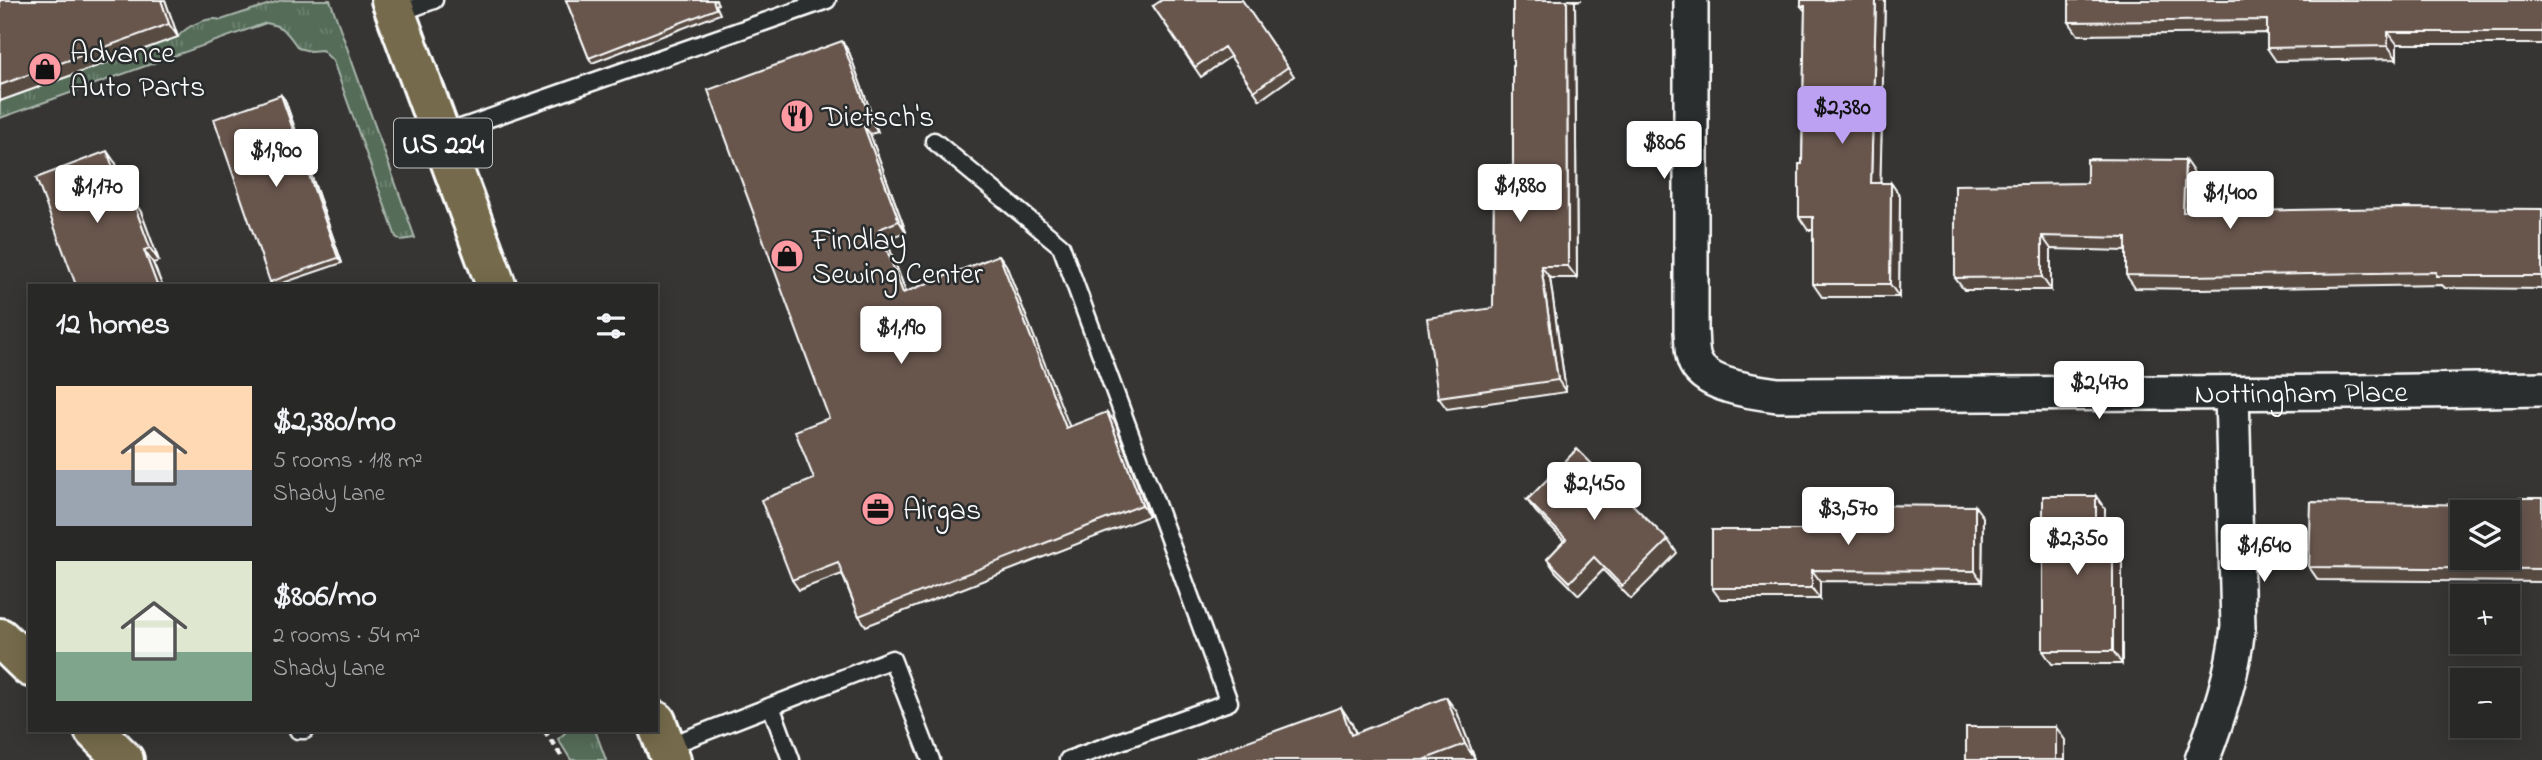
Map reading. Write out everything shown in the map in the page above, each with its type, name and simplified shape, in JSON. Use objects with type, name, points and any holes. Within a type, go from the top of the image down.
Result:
[{"type":"main road","name":"US 224","points":[[393,7],[496,284]]},
{"type":"main road","points":[[0,638],[28,665]]},
{"type":"main road","points":[[96,732],[124,760]]},
{"type":"street","name":"Nottingham Place","points":[[1691,0],[1690,331],[1694,360],[1713,380],[1751,392],[1778,395],[2542,389]]},
{"type":"street","points":[[2203,760],[2221,711],[2235,655],[2238,627],[2232,393]]},
{"type":"lane","points":[[393,7],[434,0]]},
{"type":"lane","points":[[441,135],[827,0]]},
{"type":"lane","points":[[934,141],[1061,246],[1229,702],[1068,760]]},
{"type":"lane","points":[[664,743],[771,706],[892,659],[931,760]]},
{"type":"lane","points":[[771,706],[791,760]]},
{"type":"path","points":[[545,732],[564,760]]},
{"type":"green space","points":[[282,0],[330,0],[415,238],[401,240],[396,237],[333,61],[322,50],[298,48],[285,31],[272,24],[266,23],[0,118],[0,101],[178,37],[198,23],[210,19],[221,20]]},
{"type":"green space","points":[[596,732],[606,760],[571,760],[558,739],[565,733]]},
{"type":"building","name":"Advance Auto Parts","points":[[0,0],[161,0],[169,24],[0,85]]},
{"type":"building","points":[[566,0],[713,0],[716,9],[589,58]]},
{"type":"building","points":[[1162,0],[1242,0],[1288,67],[1254,91],[1224,47],[1195,67],[1153,6]]},
{"type":"building","points":[[1513,0],[1567,0],[1568,266],[1541,266],[1558,380],[1438,397],[1427,318],[1493,308],[1494,166],[1513,166]]},
{"type":"building","points":[[1801,0],[1876,0],[1871,183],[1891,183],[1890,284],[1813,284],[1813,217],[1799,217],[1805,6],[1801,6]]},
{"type":"building","points":[[2069,0],[2542,0],[2542,32],[2388,32],[2388,46],[2267,48],[2267,20],[2069,22]]},
{"type":"building","points":[[842,41],[871,121],[863,124],[899,221],[879,229],[903,293],[999,255],[1066,428],[1107,412],[1142,505],[859,616],[838,562],[792,580],[761,500],[814,479],[795,431],[829,418],[708,90]]},
{"type":"building","points":[[281,95],[338,258],[270,282],[214,119]]},
{"type":"building","points":[[107,151],[125,201],[132,199],[150,248],[144,250],[157,284],[76,284],[36,178]]},
{"type":"building","points":[[2087,159],[2185,160],[2183,212],[2399,208],[2542,209],[2542,276],[2436,276],[2436,272],[2126,275],[2126,238],[2042,236],[2042,277],[1955,278],[1955,185],[2087,183]]},
{"type":"building","points":[[1577,449],[1668,540],[1622,586],[1594,557],[1570,582],[1547,559],[1566,539],[1527,500]]},
{"type":"building","points":[[2043,496],[2096,496],[2096,528],[2113,528],[2113,651],[2043,651]]},
{"type":"building","points":[[2482,498],[2542,498],[2542,569],[2520,569],[2520,500]]},
{"type":"building","points":[[2311,502],[2450,504],[2450,568],[2309,567]]},
{"type":"building","points":[[1853,505],[1975,506],[1975,571],[1812,570],[1812,588],[1712,588],[1712,530],[1853,530]]},
{"type":"building","points":[[1446,697],[1465,744],[1423,760],[1196,760],[1341,707],[1351,735]]},
{"type":"building","points":[[1966,727],[2056,727],[2056,760],[1966,760]]},
{"type":"place","name":"Advance Auto Parts","points":[[45,69]]},
{"type":"place","name":"Dietsch's","points":[[797,116]]},
{"type":"place","name":"Findlay Sewing Center","points":[[787,256]]},
{"type":"place","name":"Airgas","points":[[878,509]]}]
